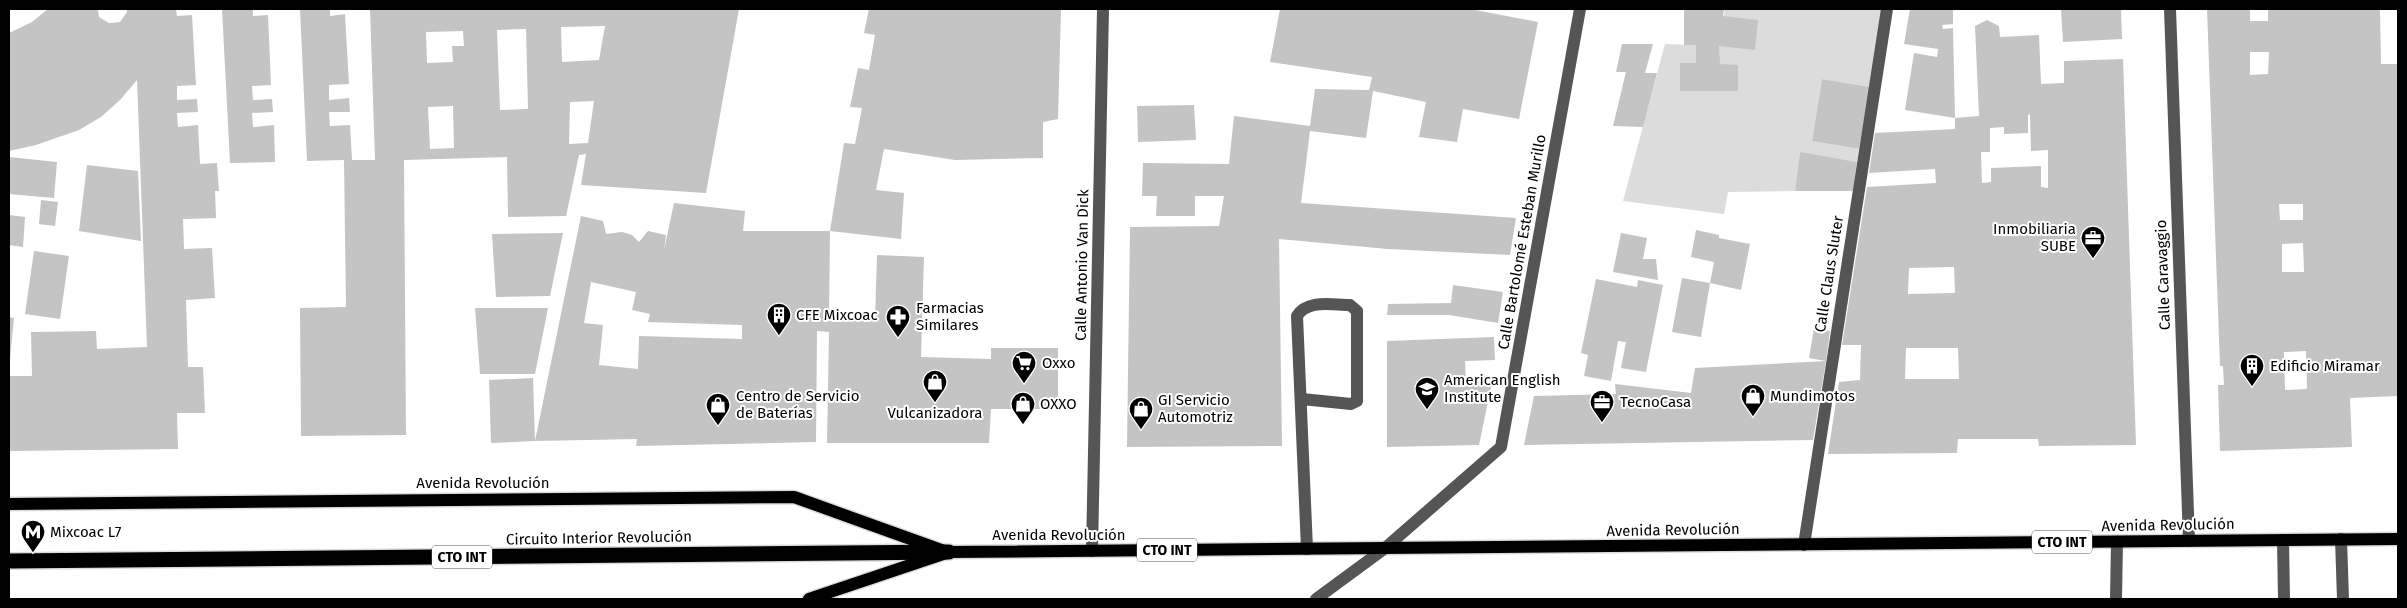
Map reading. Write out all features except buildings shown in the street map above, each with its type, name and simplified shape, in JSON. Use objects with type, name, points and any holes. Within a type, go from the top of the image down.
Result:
[{"type":"highway","name":"Circuito Interior Revolución","points":[[9,561],[949,552]]},
{"type":"main road","name":"Avenida Revolución","points":[[9,504],[794,497],[949,552]]},
{"type":"main road","name":"Avenida Revolución","points":[[809,599],[949,552],[2398,539]]},
{"type":"street","name":"Calle Antonio Van Dick","points":[[1092,551],[1103,9]]},
{"type":"street","name":"Calle Bartolomé Esteban Murillo","points":[[1316,599],[1384,549],[1501,447],[1580,9]]},
{"type":"street","name":"Calle Claus Sluter","points":[[1804,544],[1887,9]]},
{"type":"street","name":"Calle Caravaggio","points":[[2170,9],[2189,541]]},
{"type":"street","points":[[1302,400],[1351,404],[1357,401],[1357,311],[1355,307],[1350,305],[1309,305],[1301,309],[1297,316],[1307,549]]},
{"type":"street","points":[[2341,539],[2343,599]]},
{"type":"street","points":[[2283,540],[2284,599]]},
{"type":"street","points":[[2116,599],[2117,542]]},
{"type":"shaded area","points":[[1725,9],[1882,9],[1870,87],[1822,79],[1812,141],[1859,149],[1857,162],[1800,153],[1795,191],[1728,192],[1724,214],[1623,201],[1665,44],[1719,46]]},
{"type":"place","name":"Inmobiliaria SUBE","points":[[2093,259]]},
{"type":"place","name":"CFE Mixcoac","points":[[779,336]]},
{"type":"place","name":"Farmacias Similares","points":[[898,338]]},
{"type":"place","name":"Oxxo","points":[[1024,384]]},
{"type":"place","name":"Edificio Miramar","points":[[2252,387]]},
{"type":"place","name":"Vulcanizadora","points":[[935,403]]},
{"type":"place","name":"American English Institute","points":[[1427,410]]},
{"type":"place","name":"Mundimotos","points":[[1753,417]]},
{"type":"place","name":"TecnoCasa","points":[[1602,423]]},
{"type":"place","name":"OXXO","points":[[1023,425]]},
{"type":"place","name":"Centro de Servicio de Baterías","points":[[718,426]]},
{"type":"place","name":"GI Servicio Automotriz","points":[[1141,430]]},
{"type":"place","name":"Mixcoac L7","points":[[33,553]]}]
